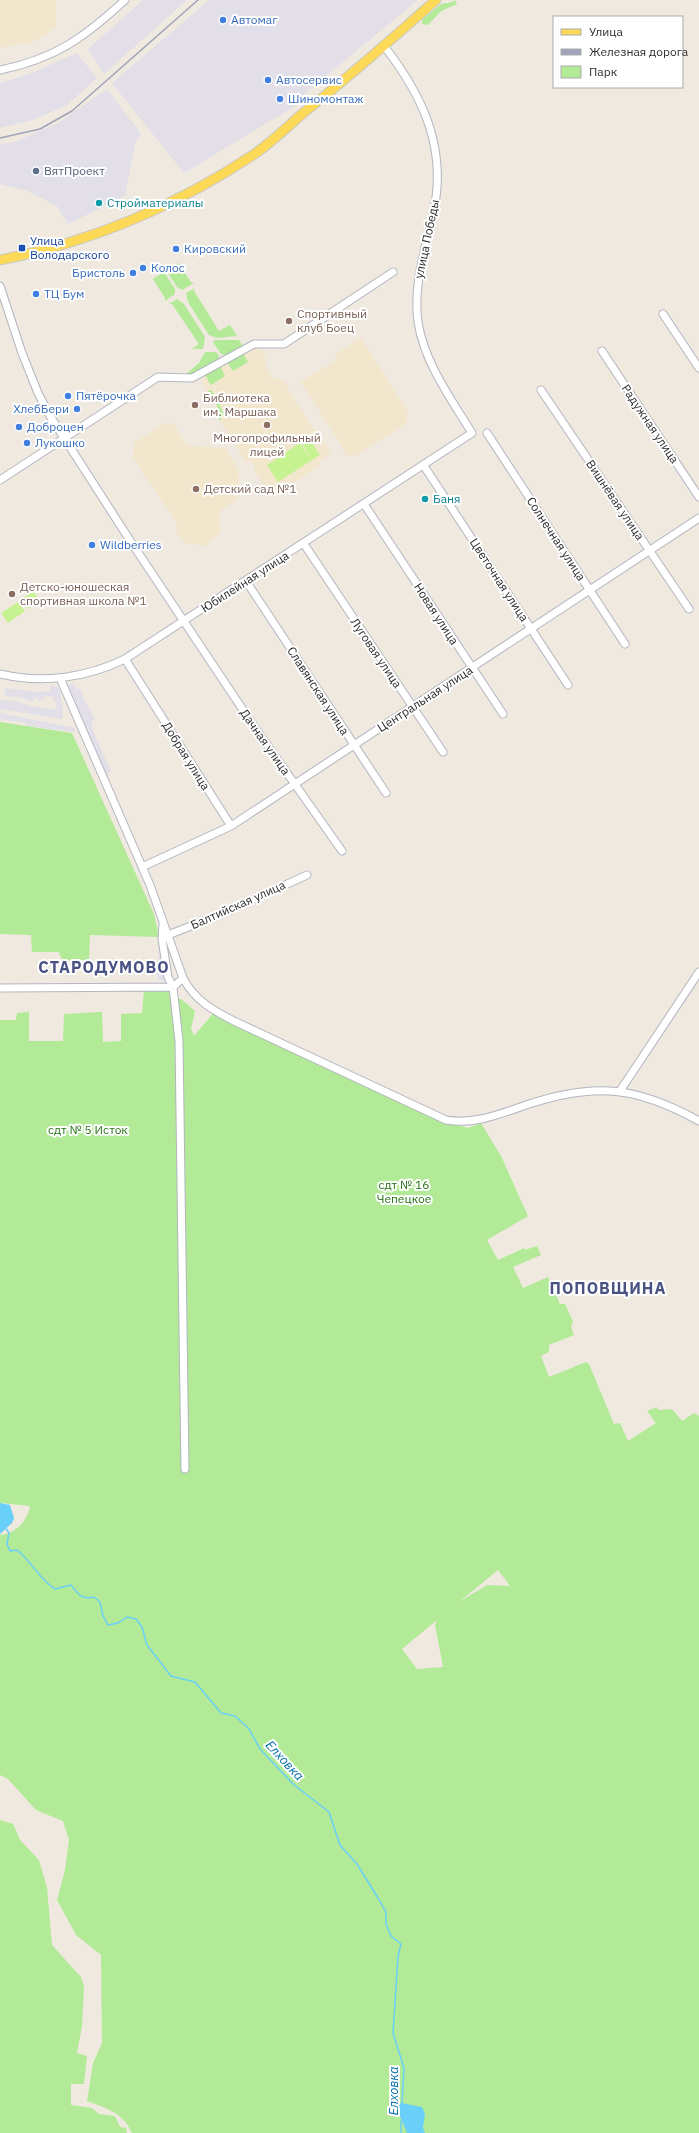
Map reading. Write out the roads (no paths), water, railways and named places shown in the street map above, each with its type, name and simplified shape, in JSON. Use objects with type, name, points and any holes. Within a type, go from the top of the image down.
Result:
[{"type":"main road","points":[[0,260],[58,246],[90,236],[134,220],[180,199],[254,154],[384,46],[436,0]]},
{"type":"street","points":[[0,70],[27,64],[55,53],[90,31],[125,0]]},
{"type":"street","name":"улица Победы","points":[[384,46],[402,72],[420,104],[435,144],[437,171],[435,204],[418,276],[418,323],[424,346],[434,368],[472,433]]},
{"type":"street","points":[[0,480],[158,377],[192,378],[254,344],[284,344],[393,272]]},
{"type":"street","points":[[0,286],[38,394],[64,439],[184,621]]},
{"type":"street","points":[[663,314],[699,368]]},
{"type":"street","name":"Радужная улица","points":[[602,351],[699,497]]},
{"type":"street","name":"Вишнёвая улица","points":[[541,390],[689,609]]},
{"type":"street","name":"Юбилейная улица","points":[[0,674],[28,679],[60,678],[98,671],[125,659],[424,466],[472,433]]},
{"type":"street","name":"Солнечная улица","points":[[487,433],[625,644]]},
{"type":"street","name":"Цветочная улица","points":[[424,466],[568,685]]},
{"type":"street","name":"Новая улица","points":[[364,504],[503,714]]},
{"type":"street","name":"Центральная улица","points":[[142,867],[231,826],[590,592],[699,518]]},
{"type":"street","name":"Луговая улица","points":[[304,544],[443,752]]},
{"type":"street","name":"Славянская улица","points":[[246,581],[386,792]]},
{"type":"street","name":"Дачная улица","points":[[184,621],[251,722],[342,851]]},
{"type":"street","name":"Добрая улица","points":[[125,659],[231,826]]},
{"type":"street","points":[[60,678],[142,867],[163,920],[183,978],[196,996],[217,1012],[446,1120],[468,1122],[487,1119],[546,1099],[576,1092],[620,1091],[649,1097],[675,1107],[699,1121]]},
{"type":"street","name":"Балтийская улица","points":[[168,935],[219,916],[307,875]]},
{"type":"street","points":[[163,920],[162,939],[166,967],[173,986],[179,1041],[185,1469]]},
{"type":"street","points":[[620,1091],[699,972]]},
{"type":"street","points":[[0,988],[173,986],[183,978]]},
{"type":"water","points":[[0,1503],[10,1505],[14,1518],[12,1523],[0,1534]]},
{"type":"water","points":[[401,2103],[422,2107],[425,2114],[423,2128],[425,2133],[407,2133],[395,2105]]},
{"type":"waterway","name":"Елховка","points":[[5,1527],[9,1533],[7,1544],[10,1551],[17,1550],[45,1581],[55,1589],[71,1585],[78,1594],[83,1597],[94,1597],[100,1602],[103,1616],[108,1625],[118,1623],[127,1617],[136,1619],[142,1627],[147,1645],[171,1676],[195,1682],[221,1713],[235,1716],[249,1729],[260,1749],[293,1784],[329,1812],[340,1845],[357,1864],[378,1898],[386,1912],[386,1924],[391,1936],[401,1944],[398,1956],[393,2033],[404,2068],[402,2103]]},
{"type":"waterway","name":"Елховка","points":[[401,2121],[401,2133]]},
{"type":"railway","points":[[0,138],[40,129],[72,111],[198,0]]},
{"type":"place","name":"Автомаг","points":[[223,20]]},
{"type":"place","name":"Автосервис","points":[[268,80]]},
{"type":"place","name":"Шиномонтаж","points":[[280,99]]},
{"type":"place","name":"ВятПроект","points":[[36,171]]},
{"type":"place","name":"Стройматериалы","points":[[99,203]]},
{"type":"place","name":"Улица Володарского","points":[[22,248]]},
{"type":"place","name":"Кировский","points":[[176,249]]},
{"type":"place","name":"Колос","points":[[143,268]]},
{"type":"place","name":"Бристоль","points":[[133,273]]},
{"type":"place","name":"ТЦ Бум","points":[[36,294]]},
{"type":"place","name":"Спортивный клуб Боец","points":[[289,321]]},
{"type":"place","name":"Пятёрочка","points":[[68,396]]},
{"type":"place","name":"Библиотека им. Маршака","points":[[195,405]]},
{"type":"place","name":"ХлебБери","points":[[77,409]]},
{"type":"place","name":"Многопрофильный лицей","points":[[267,425]]},
{"type":"place","name":"Доброцен","points":[[19,427]]},
{"type":"place","name":"Лукошко","points":[[27,443]]},
{"type":"place","name":"Детский сад №1","points":[[196,489]]},
{"type":"place","name":"Баня","points":[[425,499]]},
{"type":"place","name":"Wildberries","points":[[92,545]]},
{"type":"place","name":"Детско-юношеская спортивная школа №1","points":[[12,594]]},
{"type":"district","name":"СТАРОДУМОВО","points":[[104,967]]},
{"type":"district","name":"ПОПОВЩИНА","points":[[608,1288]]},
{"type":"park label","name":"сдт № 5 Исток","points":[[88,1130]]},
{"type":"park label","name":"сдт № 16 Чепецкое","points":[[404,1192]]}]
